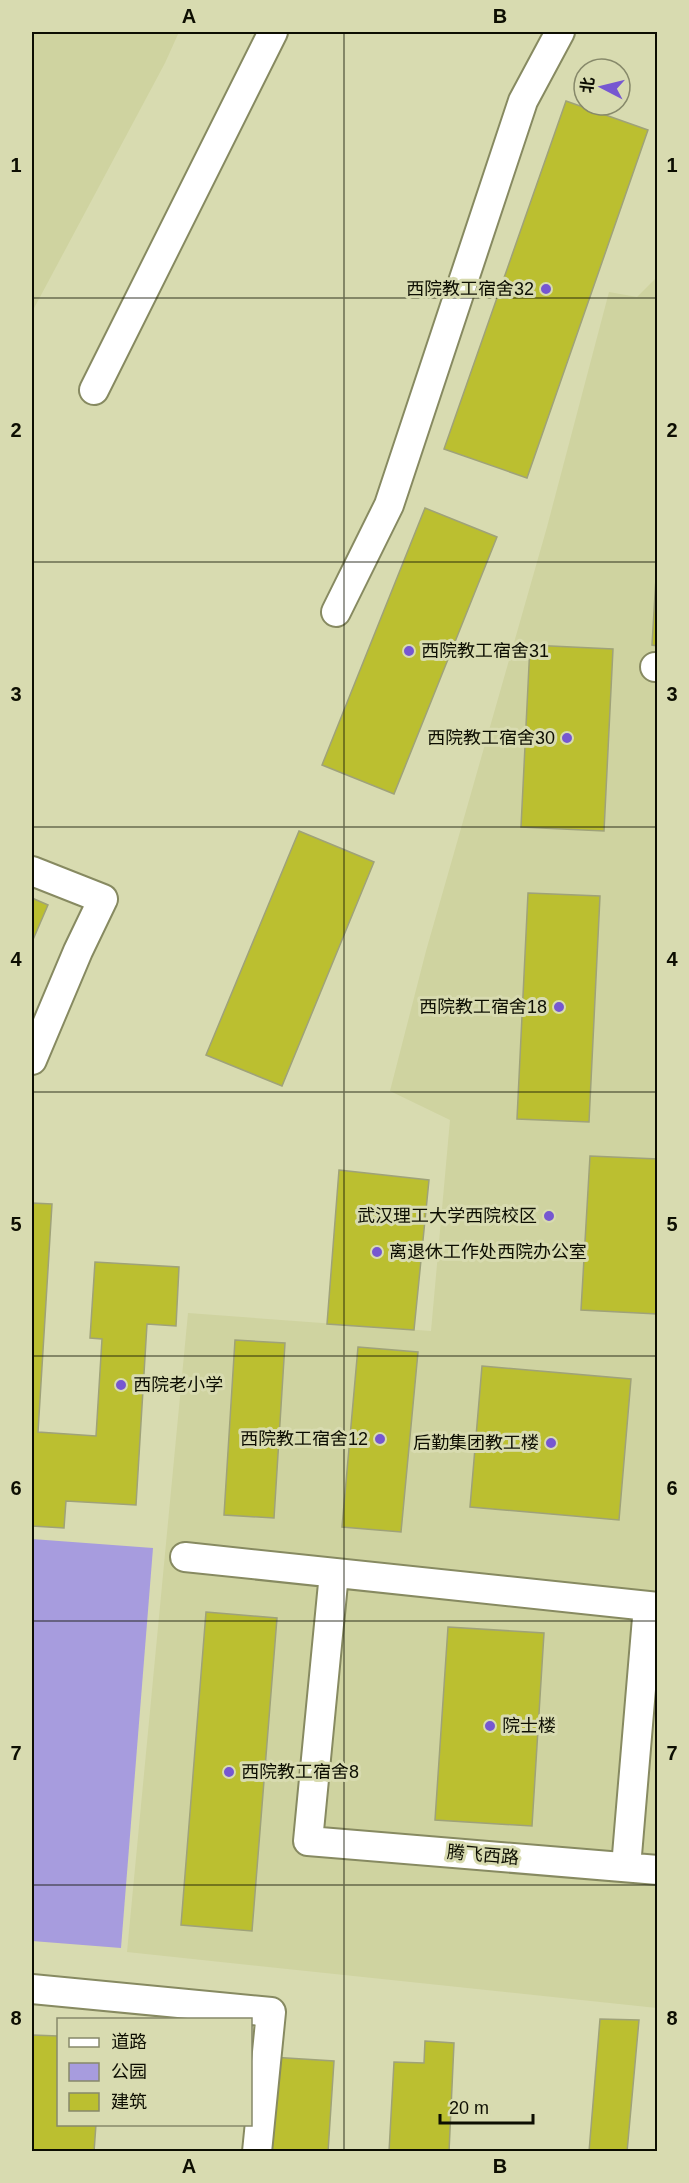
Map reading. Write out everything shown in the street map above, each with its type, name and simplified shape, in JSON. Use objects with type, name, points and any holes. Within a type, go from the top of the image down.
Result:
[{"type":"street","points":[[94,390],[273,32]]},
{"type":"street","points":[[336,612],[389,505],[523,101],[560,32]]},
{"type":"street","points":[[32,871],[103,899],[78,951],[32,1060]]},
{"type":"street","points":[[185,1557],[653,1607],[626,1867]]},
{"type":"street","name":"腾飞西路","points":[[334,1573],[308,1841],[657,1870]]},
{"type":"street","points":[[32,1989],[271,2012],[257,2151]]},
{"type":"shaded area","points":[[32,32],[179,32],[165,63],[32,312]]},
{"type":"shaded area","name":"武汉理工大学西院校区","points":[[657,277],[657,2008],[127,1952],[188,1313],[431,1331],[450,1120],[390,1091],[426,951],[547,527],[609,292],[637,297]]},
{"type":"green space","points":[[32,1539],[153,1548],[121,1948],[32,1941]]},
{"type":"building","name":"西院教工宿舍32","points":[[566,101],[572,103],[572,117],[611,117],[648,130],[527,478],[444,449]]},
{"type":"building","name":"西院教工宿舍31","points":[[425,508],[497,537],[394,794],[322,765]]},
{"type":"building","points":[[658,544],[658,646],[652,645]]},
{"type":"building","name":"西院教工宿舍30","points":[[530,645],[613,649],[604,831],[521,827]]},
{"type":"building","points":[[299,831],[374,862],[282,1086],[206,1055]]},
{"type":"building","name":"西院教工宿舍18","points":[[528,893],[600,896],[589,1122],[517,1119]]},
{"type":"building","points":[[32,898],[48,905],[32,942]]},
{"type":"building","points":[[590,1156],[658,1159],[657,1314],[581,1310]]},
{"type":"building","name":"离退休工作处西院办公室","points":[[339,1170],[429,1180],[414,1330],[327,1324]]},
{"type":"building","name":"西院老小学","points":[[32,1203],[52,1204],[38,1432],[96,1436],[102,1339],[90,1338],[95,1262],[179,1267],[176,1326],[147,1324],[136,1505],[66,1501],[64,1528],[32,1526]]},
{"type":"building","points":[[235,1340],[285,1343],[274,1518],[224,1515]]},
{"type":"building","name":"西院教工宿舍12","points":[[358,1347],[418,1352],[401,1532],[342,1527]]},
{"type":"building","name":"后勤集团教工楼","points":[[482,1366],[631,1379],[619,1520],[470,1507]]},
{"type":"building","name":"西院教工宿舍8","points":[[206,1612],[277,1618],[252,1931],[181,1925]]},
{"type":"building","name":"院士楼","points":[[448,1627],[544,1633],[532,1826],[435,1820]]},
{"type":"building","points":[[600,2019],[639,2020],[627,2152],[589,2152]]},
{"type":"building","points":[[32,2035],[57,2036],[57,2126],[96,2126],[94,2152],[32,2152]]},
{"type":"building","points":[[425,2041],[454,2043],[449,2152],[389,2152],[394,2062],[424,2063]]},
{"type":"building","points":[[271,2057],[334,2061],[328,2152],[264,2152]]},
{"type":"place","name":"西院教工宿舍32","points":[[546,289]]},
{"type":"place","name":"西院教工宿舍31","points":[[409,651]]},
{"type":"place","name":"西院教工宿舍30","points":[[567,738]]},
{"type":"place","name":"西院教工宿舍18","points":[[559,1007]]},
{"type":"place","name":"武汉理工大学西院校区","points":[[549,1216]]},
{"type":"place","name":"离退休工作处西院办公室","points":[[377,1252]]},
{"type":"place","name":"西院老小学","points":[[121,1385]]},
{"type":"place","name":"西院教工宿舍12","points":[[380,1439]]},
{"type":"place","name":"后勤集团教工楼","points":[[551,1443]]},
{"type":"place","name":"院士楼","points":[[490,1726]]},
{"type":"place","name":"西院教工宿舍8","points":[[229,1772]]}]
